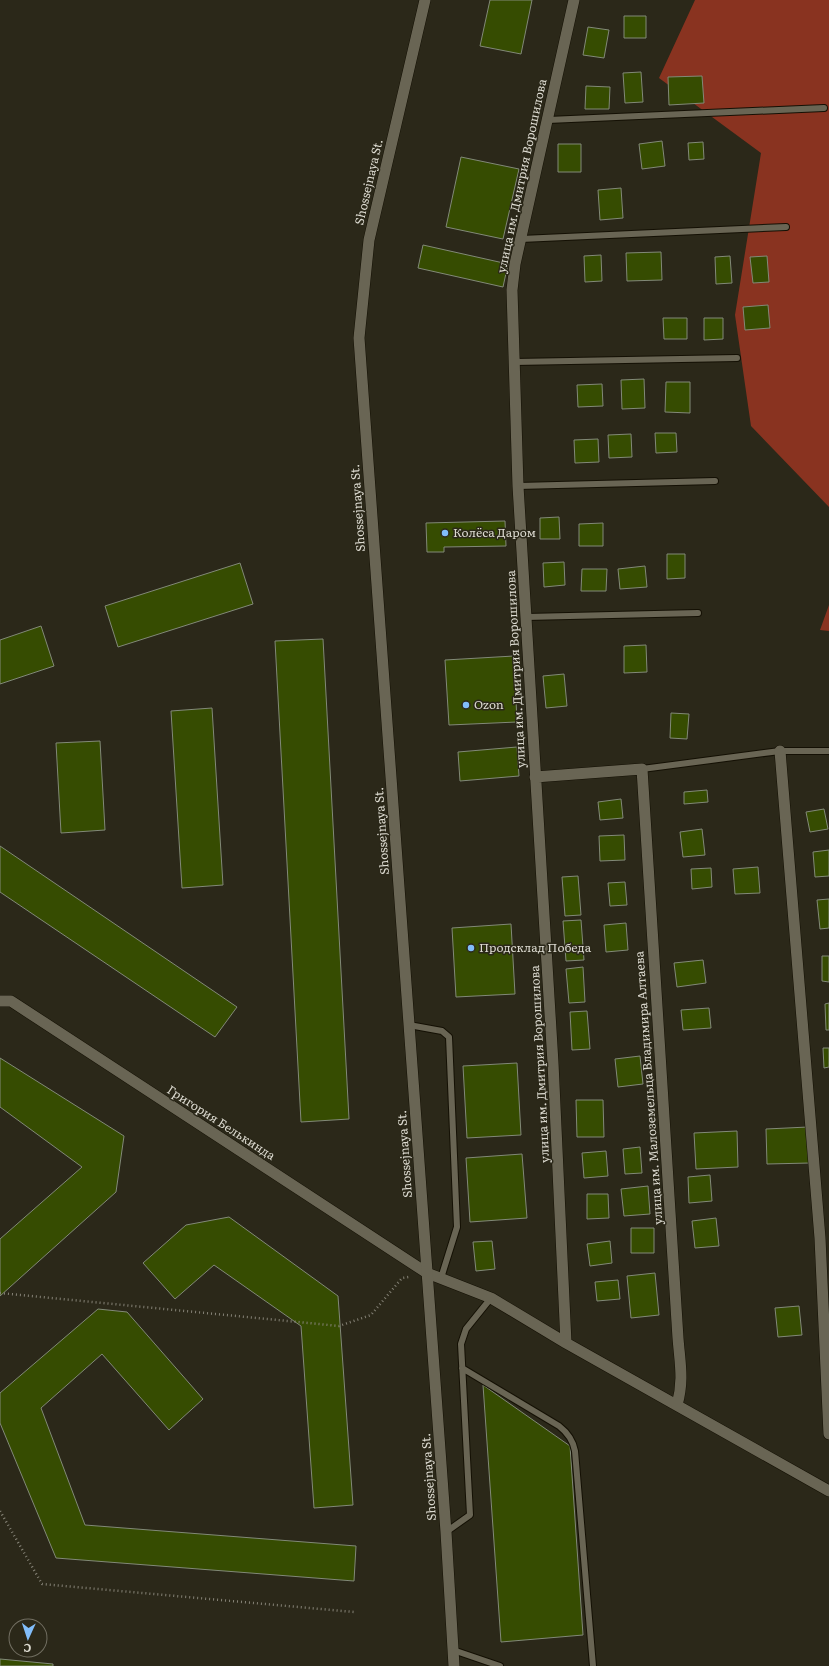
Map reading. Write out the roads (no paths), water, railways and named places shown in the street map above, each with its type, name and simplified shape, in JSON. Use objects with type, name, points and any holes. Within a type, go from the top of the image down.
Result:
[{"type":"street","name":"Shossejnaya St.","points":[[425,0],[369,240],[359,338],[446,1532],[454,1666]]},
{"type":"street","name":"улица им. Дмитрия Ворошилова","points":[[566,1343],[553,1063],[518,486],[512,290],[515,264],[574,0]]},
{"type":"street","points":[[780,751],[820,1238],[829,1434]]},
{"type":"street","points":[[535,776],[642,769]]},
{"type":"street","name":"улица им. Малоземельца Владимира Алтаева","points":[[642,769],[677,1331],[682,1376],[681,1390],[677,1406]]},
{"type":"street","name":"Григория Белькинда","points":[[5,1001],[427,1273],[490,1298],[566,1343],[829,1491]]},
{"type":"lane","points":[[548,120],[824,108]]},
{"type":"lane","points":[[521,238],[786,227]]},
{"type":"lane","points":[[514,362],[737,358]]},
{"type":"lane","points":[[518,486],[715,481]]},
{"type":"lane","points":[[526,617],[698,612]]},
{"type":"lane","points":[[642,769],[780,751],[829,751]]},
{"type":"lane","points":[[0,994],[5,1001]]},
{"type":"lane","points":[[409,1025],[442,1031],[449,1037],[457,1227],[441,1278]]},
{"type":"lane","points":[[446,1532],[470,1515],[461,1344],[466,1329],[490,1298]]},
{"type":"lane","points":[[462,1368],[559,1426],[567,1432],[573,1441],[593,1666]]},
{"type":"lane","points":[[453,1650],[500,1666]]},
{"type":"place","name":"Колёса Даром","points":[[445,533]]},
{"type":"place","name":"Ozon","points":[[466,705]]},
{"type":"place","name":"Продсклад Победа","points":[[471,948]]}]
